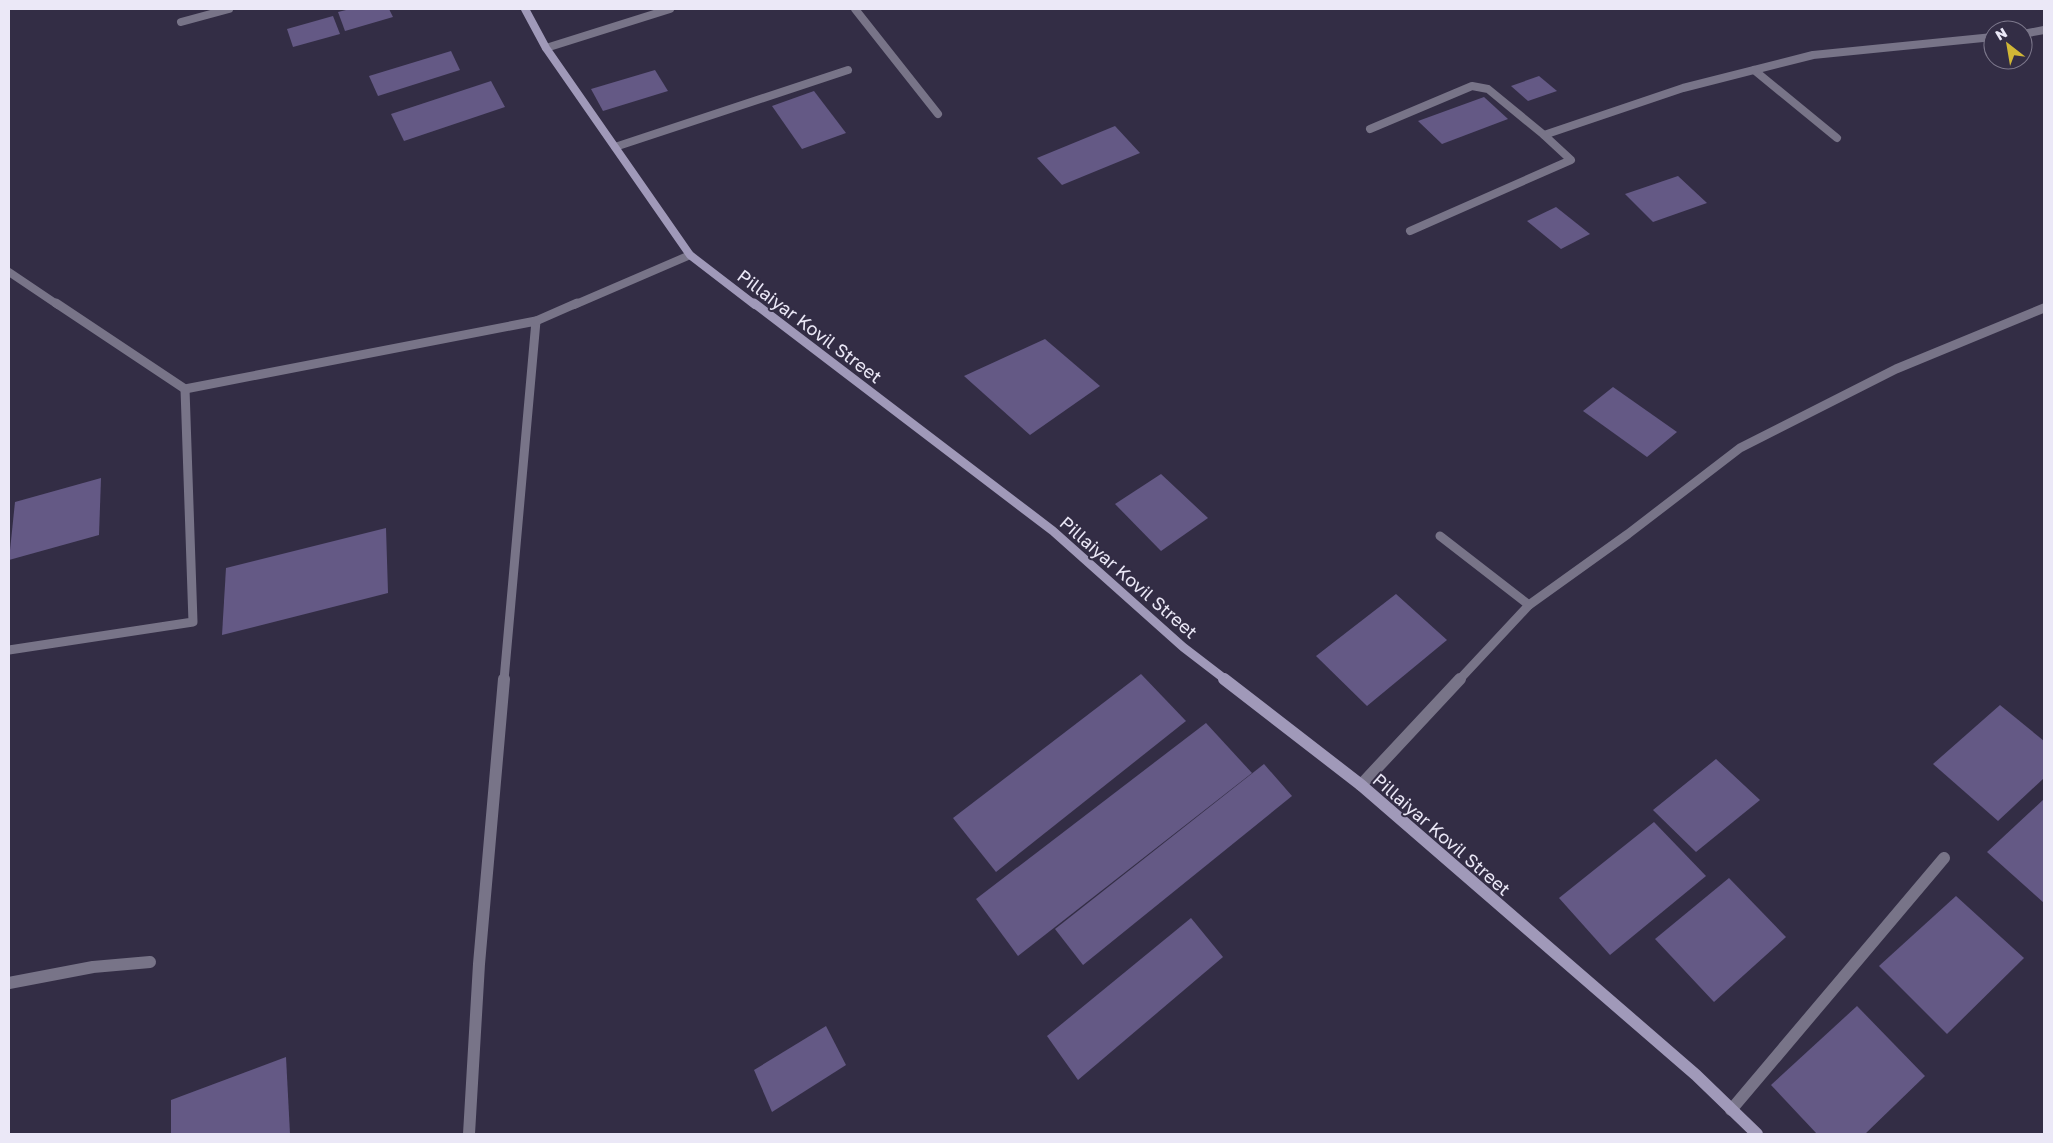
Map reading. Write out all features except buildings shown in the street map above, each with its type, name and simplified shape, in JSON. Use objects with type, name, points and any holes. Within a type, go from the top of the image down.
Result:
[{"type":"street","points":[[181,22],[229,9]]},
{"type":"street","name":"Pillaiyar Kovil Street","points":[[525,9],[546,48],[690,255],[1053,531],[1183,646],[1361,785],[1696,1075],[1757,1134]]},
{"type":"street","points":[[546,48],[670,9]]},
{"type":"street","points":[[854,9],[938,114]]},
{"type":"street","points":[[1544,135],[1683,88],[1814,54],[1983,38]]},
{"type":"street","points":[[615,148],[848,70]]},
{"type":"street","points":[[1754,70],[1837,138]]},
{"type":"street","points":[[1370,129],[1472,86],[1488,89],[1571,160],[1410,231]]},
{"type":"street","points":[[9,272],[185,389],[536,321],[690,255]]},
{"type":"street","points":[[1361,785],[1529,605],[1628,534],[1740,448],[1896,369],[2044,308]]},
{"type":"street","points":[[469,1134],[479,964],[536,321]]},
{"type":"street","points":[[9,650],[193,622],[185,389]]},
{"type":"street","points":[[1440,536],[1529,605]]},
{"type":"street","points":[[1731,1110],[1944,858]]},
{"type":"street","points":[[9,983],[93,967],[150,962]]}]
